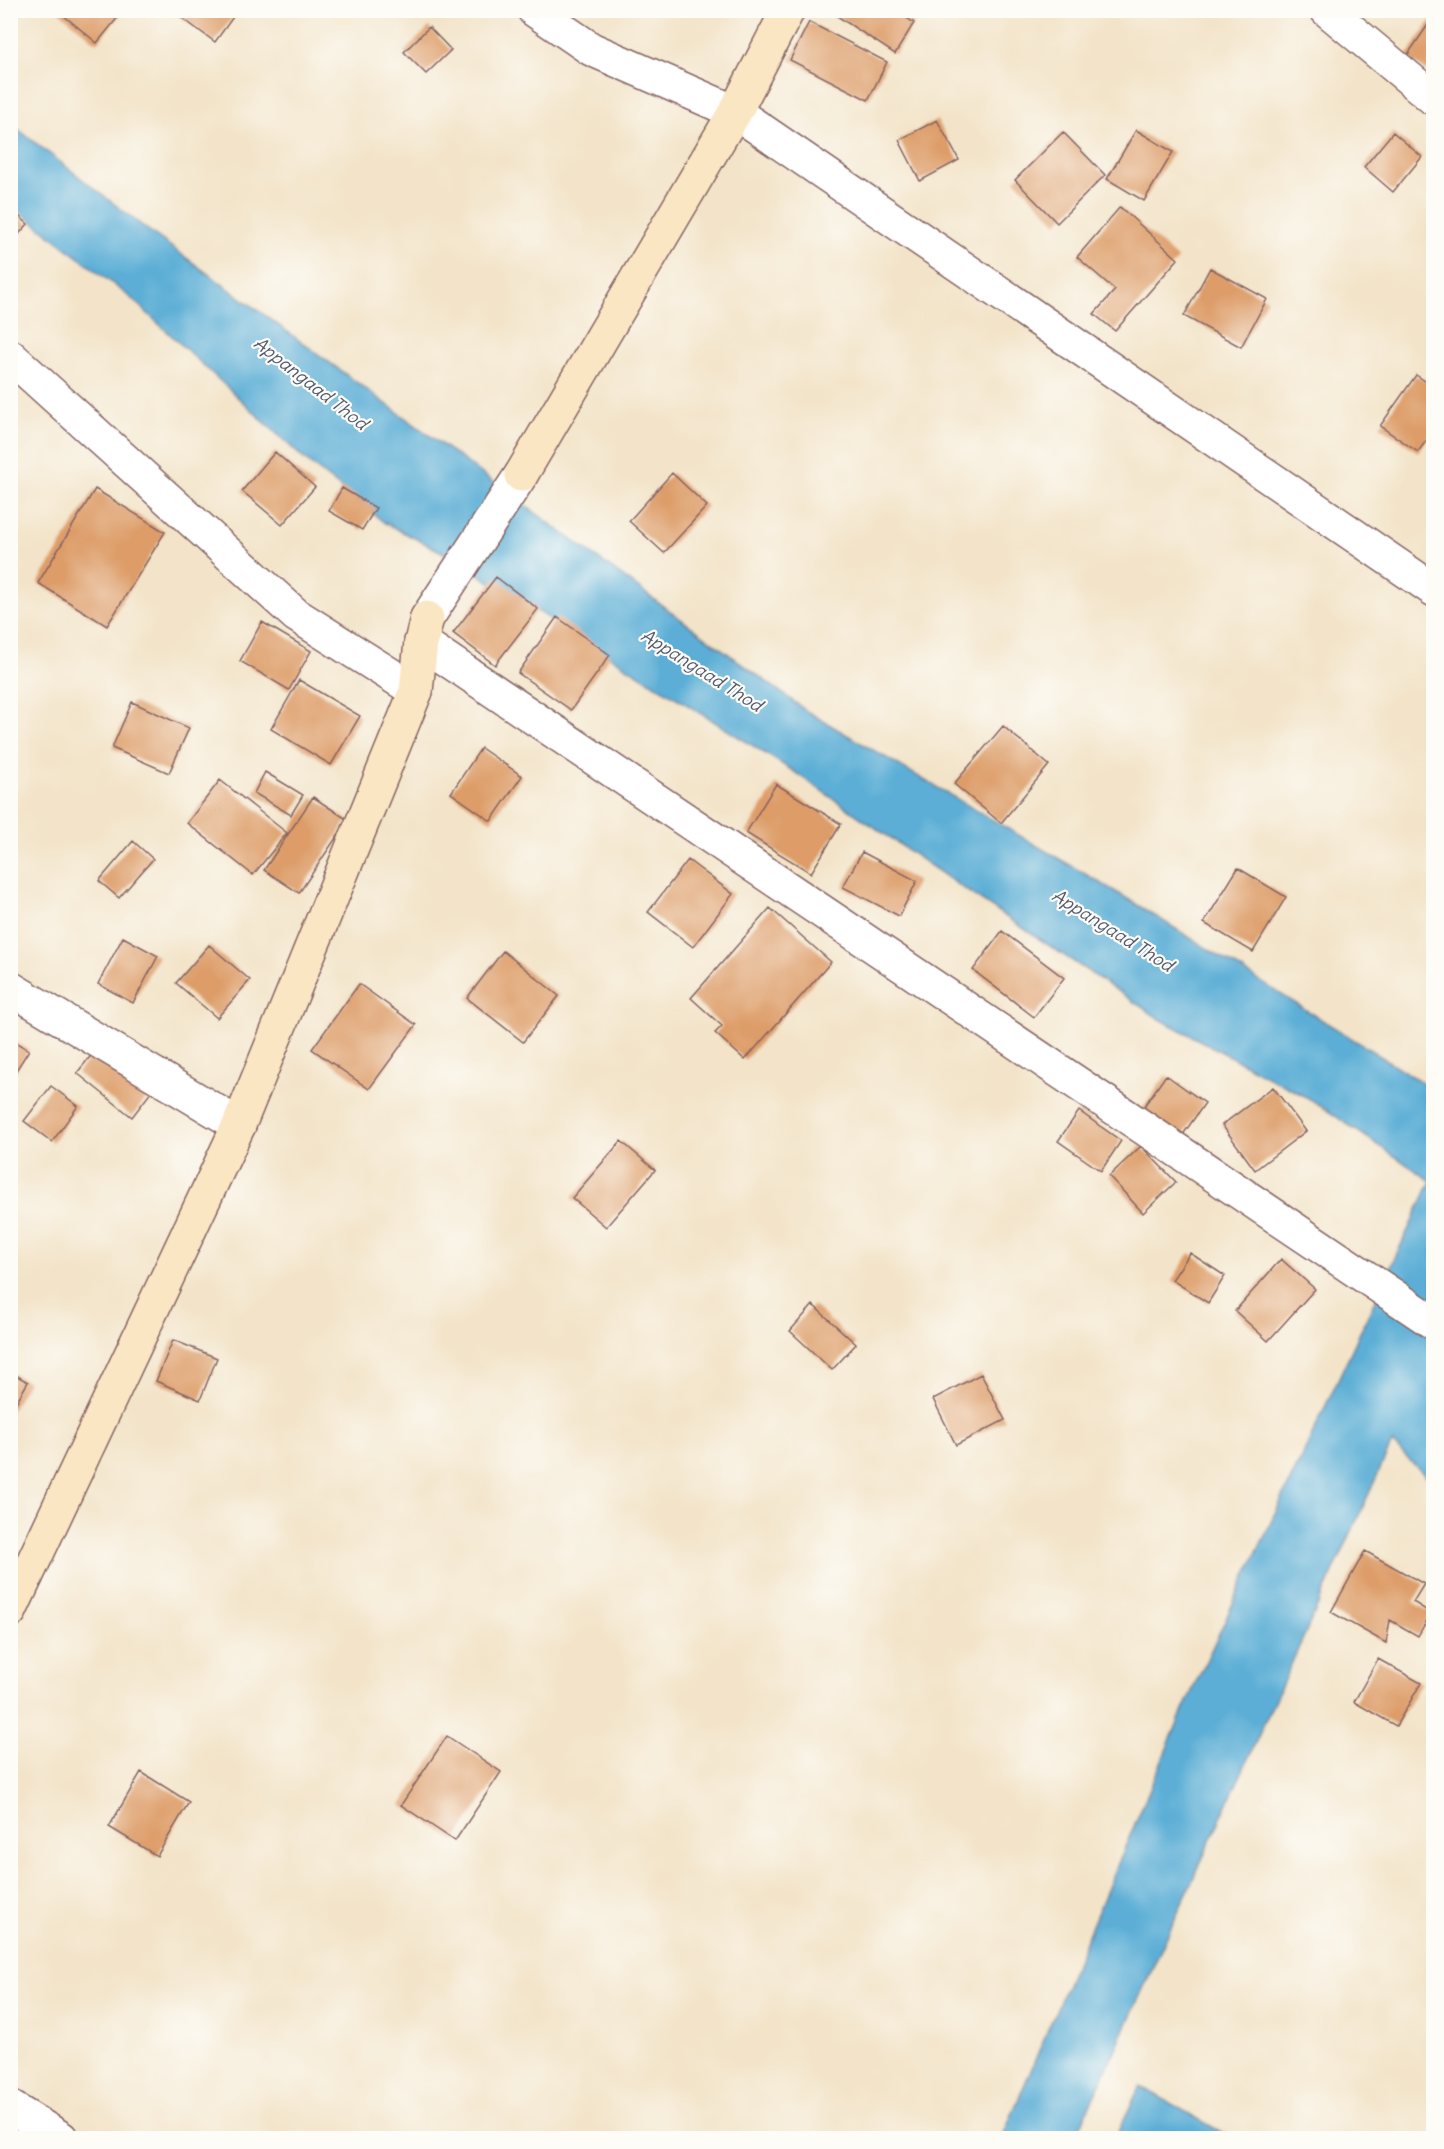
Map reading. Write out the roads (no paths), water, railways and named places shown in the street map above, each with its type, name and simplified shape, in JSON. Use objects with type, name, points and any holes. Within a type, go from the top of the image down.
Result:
[{"type":"street","points":[[534,10],[591,49],[735,112],[1434,590]]},
{"type":"street","points":[[10,1611],[240,1125],[416,691],[424,630],[521,475],[735,112],[788,10]]},
{"type":"street","points":[[1327,10],[1434,99]]},
{"type":"street","points":[[10,356],[296,615],[416,691]]},
{"type":"street","points":[[424,630],[1434,1323]]},
{"type":"street","points":[[10,988],[240,1125]]},
{"type":"street","points":[[10,2107],[61,2139]]},
{"type":"water","name":"Appangaad Thod","points":[[10,123],[144,227],[808,712],[1123,896],[1433,1089],[1433,1483],[1392,1443],[1075,2138],[1002,2138],[1184,1708],[1431,1181],[1310,1099],[1160,1019],[973,895],[790,769],[446,554],[385,523],[303,458],[131,298],[11,205]]},
{"type":"water","points":[[1140,2086],[1232,2138],[1115,2138]]}]
